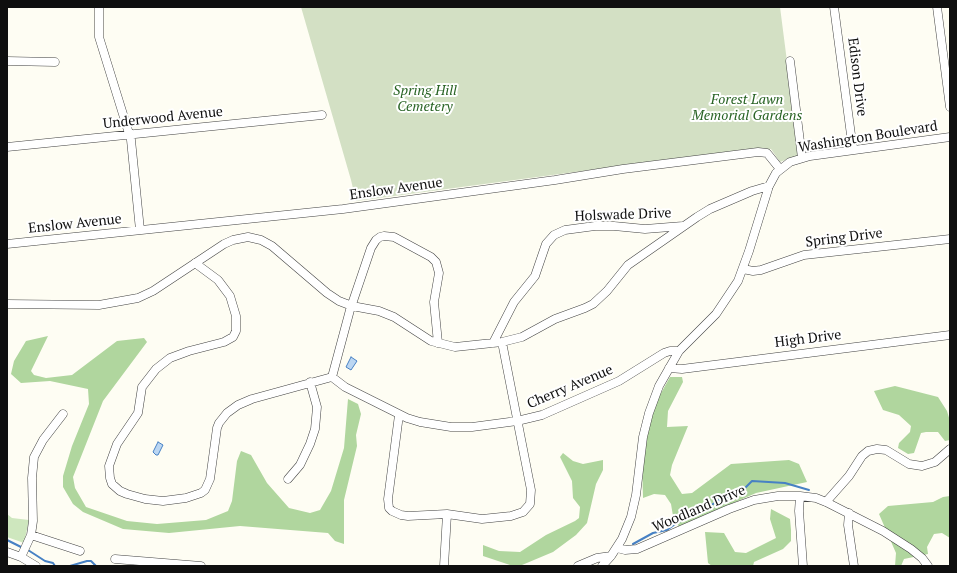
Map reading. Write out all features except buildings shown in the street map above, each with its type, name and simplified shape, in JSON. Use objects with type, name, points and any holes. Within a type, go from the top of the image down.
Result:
[{"type":"street","points":[[99,7],[99,37],[131,143],[140,230]]},
{"type":"street","name":"Edison Drive","points":[[834,7],[853,150]]},
{"type":"street","points":[[937,7],[950,107]]},
{"type":"street","points":[[7,61],[55,62]]},
{"type":"street","points":[[790,61],[802,158]]},
{"type":"street","name":"Underwood Avenue","points":[[7,147],[322,115]]},
{"type":"street","name":"Washington Boulevard","points":[[602,566],[617,548],[629,525],[634,507],[642,443],[649,413],[660,386],[679,351],[719,310],[733,289],[743,269],[773,177],[780,169],[790,162],[802,158],[950,137]]},
{"type":"street","name":"Enslow Avenue","points":[[7,244],[350,208],[555,180],[623,169],[758,152],[767,153],[780,169]]},
{"type":"street","points":[[7,304],[91,305],[128,300],[144,296],[233,240],[240,238],[254,238],[266,242],[272,246],[333,297],[352,306],[379,311],[394,317],[423,337],[447,346],[463,347],[506,341],[528,333],[555,319],[593,304],[607,291],[628,265],[684,226],[710,209],[758,189],[769,186]]},
{"type":"street","name":"Holswade Drive","points":[[493,343],[514,302],[535,276],[546,244],[550,238],[559,232],[572,228],[603,226],[645,229],[684,226]]},
{"type":"street","points":[[195,263],[218,280],[230,296],[236,316],[236,331],[233,337],[224,342],[188,351],[170,358],[156,369],[146,382],[140,392],[138,413],[117,444],[109,466],[110,478],[116,488],[127,494],[154,500],[175,500],[195,496],[201,493],[205,490],[210,479],[216,428],[227,413],[245,402],[310,382],[332,377],[352,306],[373,244],[380,237],[394,236],[431,257],[438,267],[438,278],[434,302],[438,343]]},
{"type":"street","name":"Spring Drive","points":[[743,269],[753,271],[761,270],[793,258],[810,255],[950,239]]},
{"type":"street","points":[[399,415],[388,494],[389,508],[396,513],[408,516],[447,514],[491,519],[517,514],[527,508],[531,500],[531,490],[517,421],[506,341],[500,329]]},
{"type":"street","name":"High Drive","points":[[669,368],[682,369],[950,336]]},
{"type":"street","name":"Cherry Avenue","points":[[332,377],[345,387],[399,415],[420,422],[450,427],[472,427],[533,418],[550,412],[626,377],[664,353],[679,351]]},
{"type":"street","points":[[288,479],[300,465],[315,429],[316,407],[310,382]]},
{"type":"street","points":[[22,557],[31,535],[34,516],[32,478],[34,457],[43,440],[63,414]]},
{"type":"street","points":[[826,502],[849,476],[862,456],[868,451],[877,449],[886,450],[909,464],[922,466],[936,462],[950,449]]},
{"type":"street","name":"Woodland Drive","points":[[617,548],[625,550],[637,549],[730,508],[754,500],[778,496],[800,496],[812,497],[826,502],[883,531],[911,549],[922,558],[928,566]]},
{"type":"street","points":[[800,496],[799,511],[803,566]]},
{"type":"street","points":[[444,566],[447,514]]},
{"type":"street","points":[[850,514],[848,524],[854,566]]},
{"type":"street","points":[[31,535],[80,551]]},
{"type":"street","points":[[7,552],[22,557],[36,566]]},
{"type":"street","points":[[578,566],[597,558],[611,556]]},
{"type":"street","points":[[115,559],[201,566]]},
{"type":"green space","name":"Spring Hill Cemetery","points":[[301,7],[780,7],[799,155],[780,162],[771,149],[628,165],[356,201]]},
{"type":"green space","points":[[48,336],[31,371],[34,375],[46,378],[72,375],[117,341],[144,338],[147,342],[103,401],[73,477],[75,488],[86,507],[127,521],[157,524],[206,520],[228,511],[232,501],[237,461],[241,451],[251,455],[267,483],[289,508],[310,513],[320,510],[331,491],[344,448],[348,399],[358,404],[361,414],[356,435],[357,446],[344,500],[344,544],[335,541],[328,533],[240,526],[169,533],[123,529],[83,512],[73,504],[63,487],[63,476],[72,446],[89,404],[88,389],[50,381],[21,383],[11,374],[14,361],[26,341]]},
{"type":"green space","points":[[670,377],[682,377],[683,382],[668,411],[667,427],[688,426],[672,465],[670,475],[682,494],[692,493],[731,464],[789,460],[799,464],[807,482],[756,493],[679,527],[673,516],[671,504],[665,495],[654,494],[643,498],[642,462],[651,411]]},
{"type":"green space","points":[[895,386],[938,397],[947,411],[950,421],[950,440],[945,441],[938,432],[926,432],[921,433],[914,453],[908,454],[898,448],[899,443],[910,432],[911,426],[899,415],[883,410],[874,391]]},
{"type":"green space","points":[[563,453],[573,461],[583,464],[603,460],[603,470],[596,484],[587,523],[576,535],[553,552],[522,565],[510,565],[483,556],[483,545],[499,551],[520,552],[546,535],[579,518],[580,507],[573,498],[572,481],[560,457]]},
{"type":"green space","points":[[950,496],[950,538],[942,533],[934,534],[927,547],[928,554],[904,559],[901,566],[895,566],[896,553],[879,514],[888,506],[933,502],[943,497]]},
{"type":"green space","points":[[771,509],[790,519],[791,541],[783,549],[754,562],[753,566],[712,566],[708,563],[705,532],[724,533],[735,552],[746,553],[776,538],[770,519]]},
{"type":"green space","points":[[7,514],[12,518],[29,520],[24,543],[7,537]]},
{"type":"water","points":[[351,357],[357,361],[351,370],[346,367]]},
{"type":"water","points":[[158,442],[163,445],[158,455],[156,455],[153,452]]},
{"type":"waterway","points":[[633,544],[653,533],[667,530],[678,522],[701,512],[719,500],[743,490],[752,481],[785,483],[809,490]]},
{"type":"waterway","points":[[7,540],[23,548]]},
{"type":"waterway","points":[[28,550],[45,561],[53,563],[55,566]]},
{"type":"waterway","points":[[70,566],[87,561],[91,561],[96,566]]},
{"type":"park label","name":"Forest Lawn Memorial Gardens","points":[[747,108]]}]
